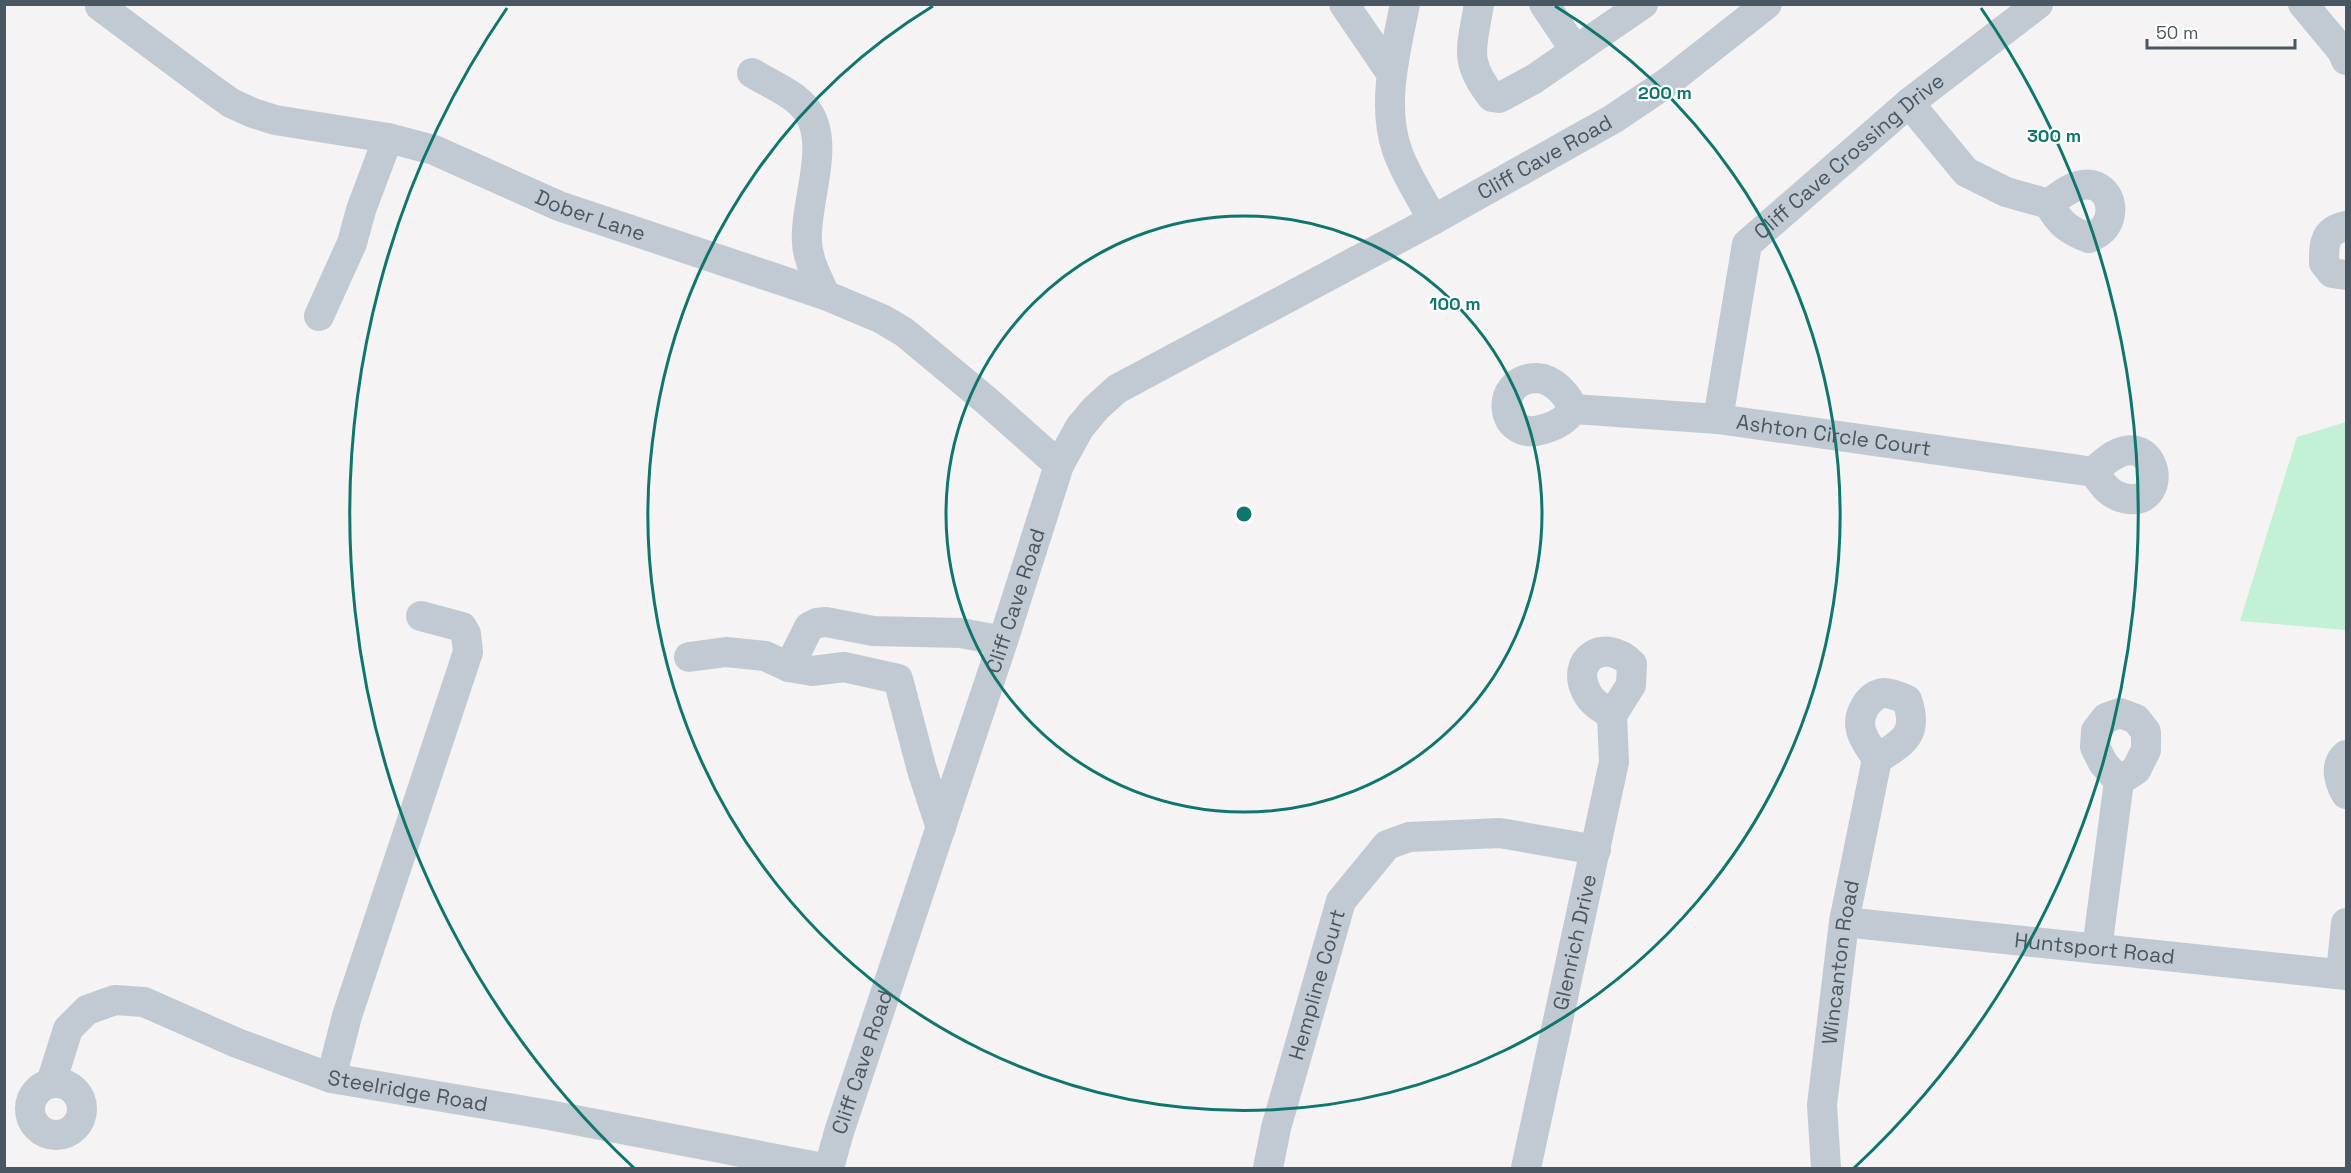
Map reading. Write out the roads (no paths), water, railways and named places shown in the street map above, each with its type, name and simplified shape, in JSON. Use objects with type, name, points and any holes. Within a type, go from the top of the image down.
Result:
[{"type":"street","points":[[1344,4],[1391,72]]},
{"type":"street","points":[[1405,4],[1391,72],[1391,116],[1397,150],[1433,220]]},
{"type":"street","points":[[1479,4],[1472,63],[1476,76],[1492,98],[1499,98],[1508,93],[1575,50],[1630,8]]},
{"type":"street","points":[[1544,4],[1575,50]]},
{"type":"street","name":"Cliff Cave Road","points":[[830,1168],[842,1122],[1003,641],[1059,465],[1080,427],[1117,389],[1433,220],[1613,119],[1668,82],[1767,4]]},
{"type":"street","name":"Cliff Cave Crossing Drive","points":[[1718,419],[1747,243],[1909,103],[2037,4]]},
{"type":"street","points":[[2303,4],[2342,51],[2346,60]]},
{"type":"street","name":"Dober Lane","points":[[121,11],[224,98],[253,113],[275,120],[388,138],[434,150],[559,206],[825,295],[882,319],[904,332],[1059,465]]},
{"type":"street","points":[[752,73],[793,97],[807,110],[815,128],[815,165],[807,243],[810,258],[825,295]]},
{"type":"street","points":[[1909,103],[1966,172],[2006,192],[2049,204]]},
{"type":"street","points":[[319,316],[352,243],[361,210],[388,138]]},
{"type":"street","points":[[2346,226],[2337,228],[2329,235],[2324,245],[2324,263],[2332,273],[2346,275]]},
{"type":"street","name":"Ashton Circle Court","points":[[1574,409],[1718,419],[2094,472]]},
{"type":"street","points":[[331,1078],[347,1016],[468,651],[466,634],[462,627],[421,616]]},
{"type":"street","points":[[789,667],[809,627],[817,622],[873,631],[961,633],[1003,641]]},
{"type":"street","points":[[873,631],[894,662],[922,770],[941,828]]},
{"type":"street","points":[[690,657],[726,652],[765,656],[789,667],[812,671],[844,667],[898,679]]},
{"type":"street","name":"Glenrich Drive","points":[[1526,1168],[1614,762],[1612,715]]},
{"type":"street","points":[[2346,755],[2342,759],[2338,774],[2346,794]]},
{"type":"street","name":"Wincanton Road","points":[[1826,1168],[1822,1105],[1844,922],[1878,759]]},
{"type":"street","points":[[2097,949],[2119,781]]},
{"type":"street","name":"Hempline Court","points":[[1268,1168],[1276,1128],[1341,901],[1387,845],[1409,837],[1500,833],[1596,850]]},
{"type":"street","name":"Huntsport Road","points":[[1844,922],[2344,975]]},
{"type":"street","points":[[2344,975],[2346,923]]},
{"type":"street","name":"Steelridge Road","points":[[51,1083],[68,1029],[87,1010],[115,1000],[144,1002],[237,1043],[331,1078],[549,1115],[823,1168]]}]
